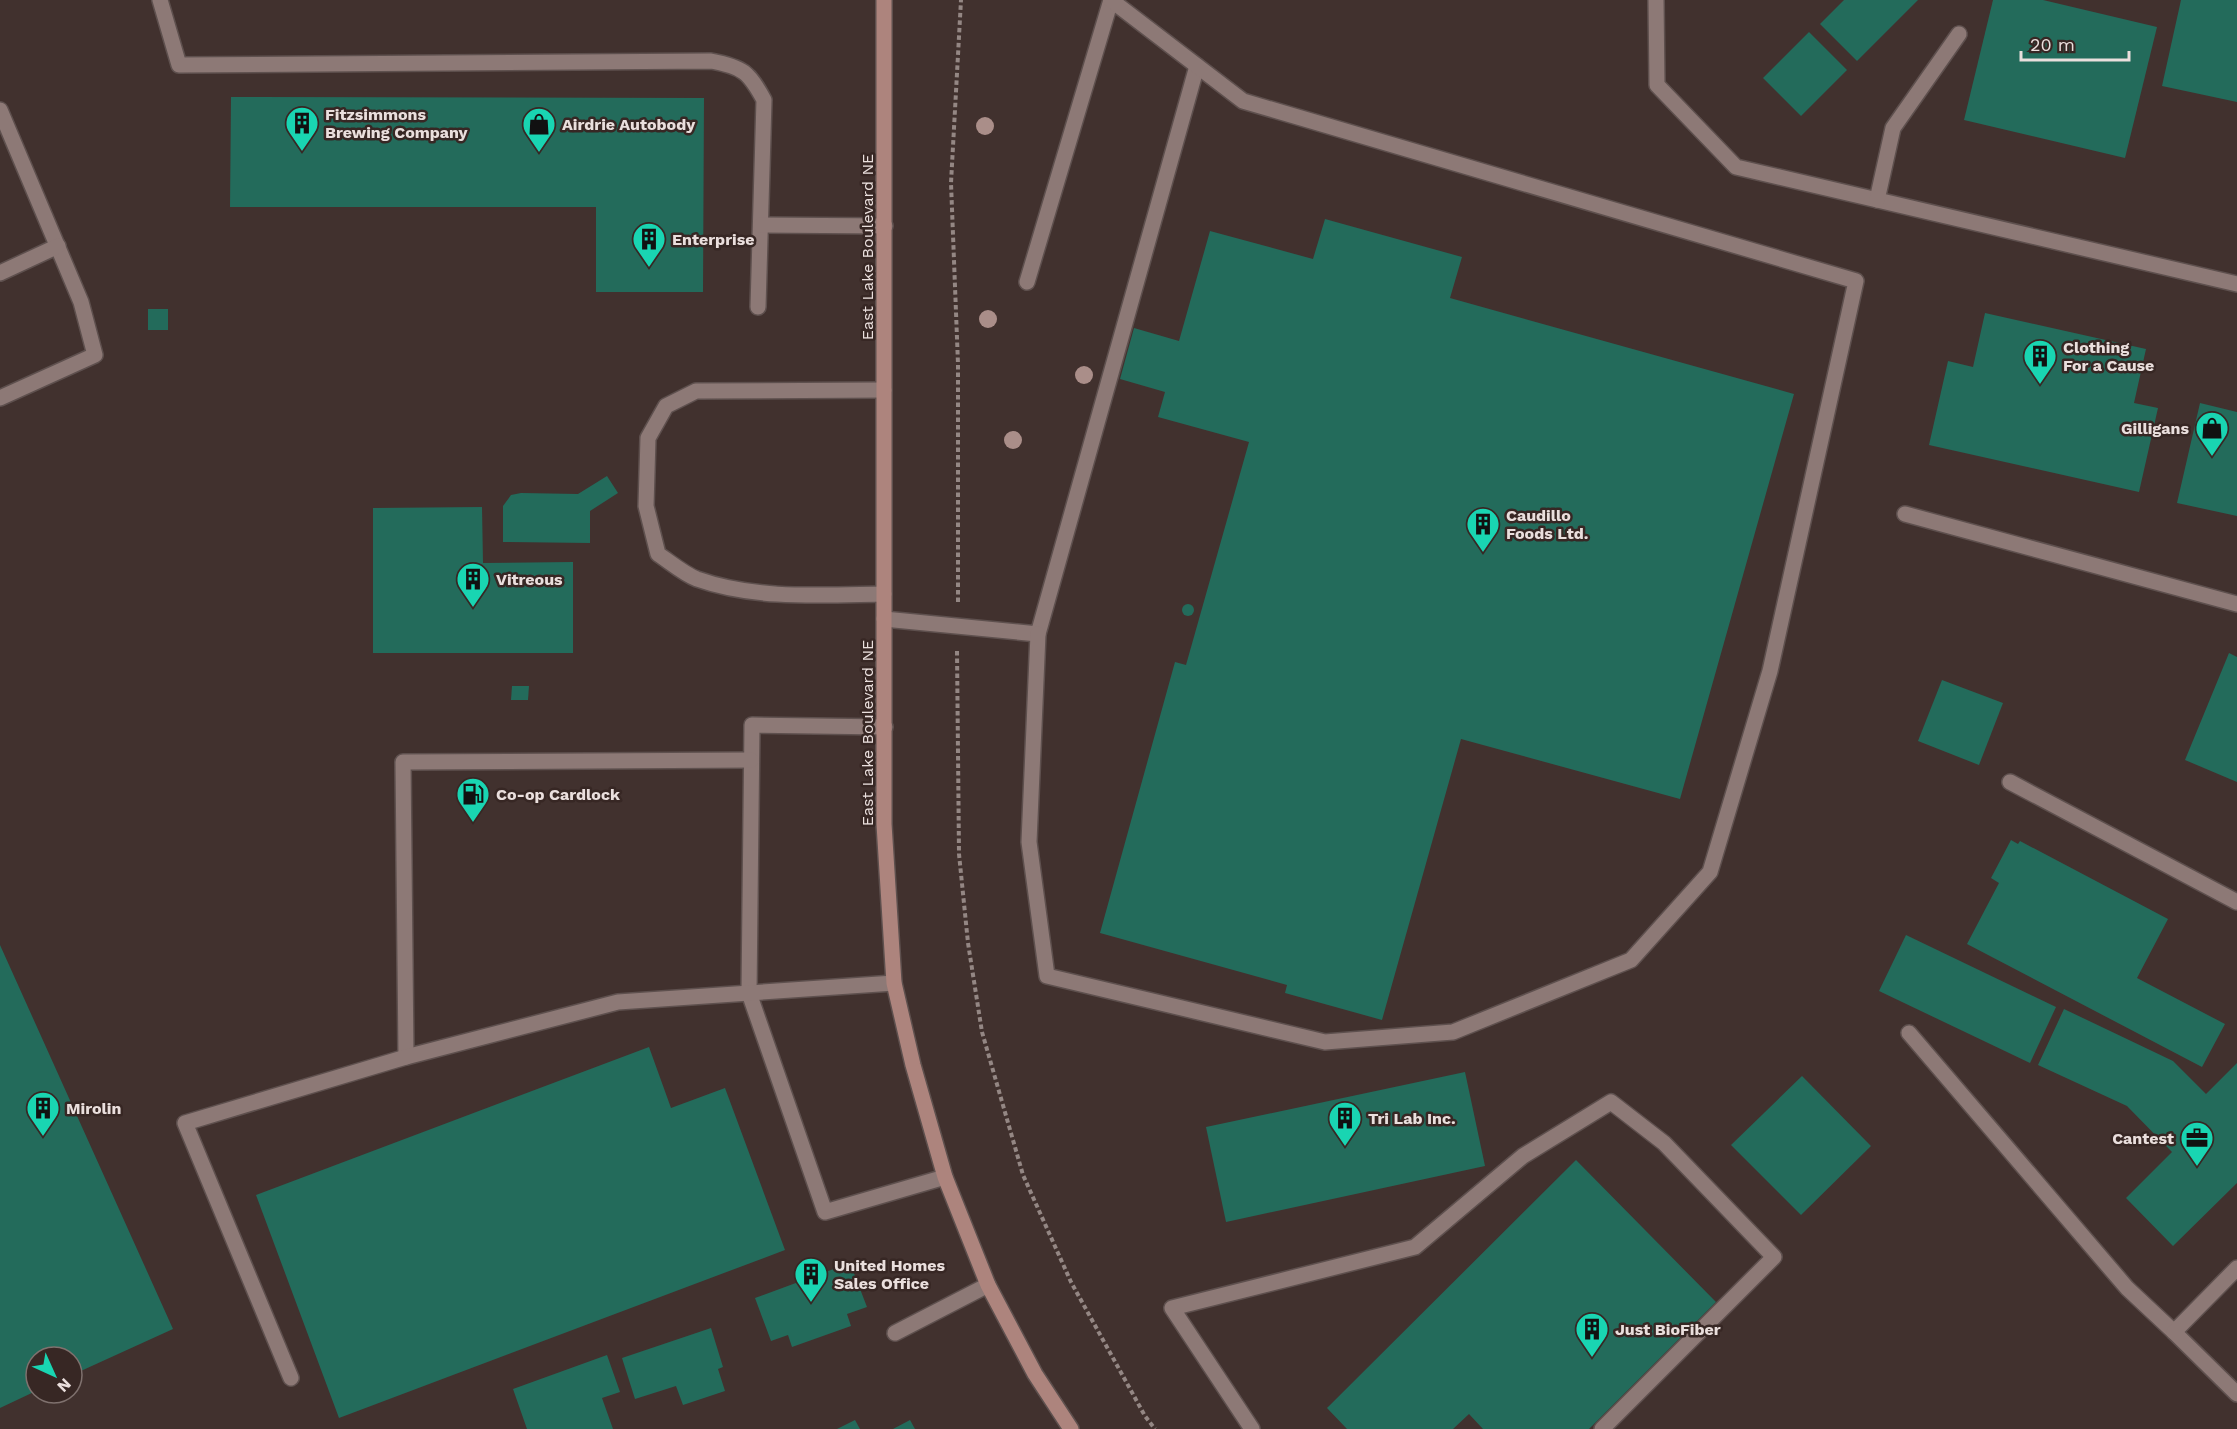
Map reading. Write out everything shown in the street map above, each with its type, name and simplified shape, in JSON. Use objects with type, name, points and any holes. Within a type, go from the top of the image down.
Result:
[{"type":"main road","name":"East Lake Boulevard NE","points":[[884,0],[884,824],[894,983],[913,1065],[945,1177],[988,1285],[1035,1374],[1071,1429]]},
{"type":"lane","points":[[160,0],[179,65],[700,61],[733,65],[752,78],[764,100],[758,307]]},
{"type":"lane","points":[[1028,282],[1111,0],[1243,101],[1856,281],[1770,671],[1710,872],[1631,960],[1453,1032],[1325,1042],[1047,976],[1029,842],[1038,634],[1197,66]]},
{"type":"lane","points":[[1656,0],[1657,85],[1736,167],[2237,284]]},
{"type":"lane","points":[[1876,200],[1893,128],[1959,34]]},
{"type":"lane","points":[[0,110],[6,142],[57,246],[81,303],[95,355],[0,398]]},
{"type":"lane","points":[[761,225],[885,226]]},
{"type":"lane","points":[[0,273],[57,246]]},
{"type":"lane","points":[[884,390],[696,391],[666,406],[648,438],[646,506],[658,554],[695,578],[740,590],[802,595],[884,594]]},
{"type":"lane","points":[[1905,514],[2237,604]]},
{"type":"lane","points":[[884,619],[1038,634]]},
{"type":"lane","points":[[885,727],[752,725],[749,993],[825,1212],[945,1177]]},
{"type":"lane","points":[[406,1057],[403,762],[751,760]]},
{"type":"lane","points":[[2010,782],[2237,903]]},
{"type":"lane","points":[[291,1378],[185,1124],[406,1057],[618,1002],[894,983]]},
{"type":"lane","points":[[1909,1033],[2127,1287],[2237,1394]]},
{"type":"lane","points":[[1252,1429],[1172,1308],[1414,1247],[1523,1156],[1611,1102],[1664,1143],[1774,1257],[1602,1429]]},
{"type":"lane","points":[[2174,1332],[2237,1268]]},
{"type":"lane","points":[[895,1333],[988,1285]]},
{"type":"path","points":[[961,0],[951,183],[958,363],[956,691],[958,854],[968,943],[982,1032],[1023,1175],[1071,1282],[1145,1416],[1155,1429]]},
{"type":"building","points":[[1844,0],[1918,0],[1857,61],[1820,24]]},
{"type":"building","points":[[1993,0],[2043,0],[2157,27],[2125,158],[1964,120]]},
{"type":"building","points":[[2181,0],[2237,0],[2237,102],[2162,86]]},
{"type":"building","points":[[1809,32],[1847,70],[1801,116],[1763,78]]},
{"type":"building","name":"Airdrie Autobody","points":[[231,97],[704,98],[703,292],[596,292],[596,207],[230,207]]},
{"type":"building","name":"Caudillo Foods Ltd.","points":[[1325,219],[1462,257],[1450,298],[1794,394],[1680,799],[1461,739],[1382,1020],[1285,993],[1287,985],[1100,933],[1175,662],[1186,665],[1249,442],[1158,417],[1165,392],[1120,379],[1134,328],[1179,341],[1210,231],[1313,259]]},
{"type":"building","points":[[148,309],[168,309],[168,330],[148,330]]},
{"type":"building","name":"Clothing For a Cause","points":[[1985,313],[2146,349],[2134,403],[2158,408],[2139,492],[1929,445],[1948,361],[1973,367]]},
{"type":"building","name":"Gilligans","points":[[2200,403],[2237,412],[2237,516],[2177,503]]},
{"type":"building","points":[[607,476],[618,493],[590,511],[590,543],[503,542],[503,506],[511,495],[521,493],[578,494]]},
{"type":"building","name":"Vitreous","points":[[482,507],[483,563],[573,562],[573,653],[373,653],[373,508]]},
{"type":"building","points":[[1188,604],[1194,610],[1188,616],[1182,610]]},
{"type":"building","points":[[2229,653],[2237,657],[2237,782],[2185,760]]},
{"type":"building","points":[[1942,680],[2003,703],[1979,765],[1918,741]]},
{"type":"building","points":[[512,686],[529,686],[528,700],[511,700]]},
{"type":"building","points":[[2011,840],[2018,844],[2020,841],[2168,919],[2137,978],[2225,1024],[2202,1067],[1967,944],[1999,883],[1991,878]]},
{"type":"building","points":[[1906,935],[2056,1007],[2030,1063],[1879,991]]},
{"type":"building","name":"Mirolin","points":[[0,945],[173,1329],[84,1370],[84,1345],[24,1345],[24,1397],[0,1408]]},
{"type":"building","name":"Cantest","points":[[2064,1009],[2173,1061],[2206,1094],[2237,1063],[2237,1183],[2173,1246],[2126,1198],[2172,1152],[2127,1106],[2038,1065]]},
{"type":"building","points":[[649,1047],[671,1108],[725,1088],[785,1250],[339,1418],[256,1195]]},
{"type":"building","name":"Tri Lab Inc.","points":[[1465,1072],[1485,1166],[1226,1222],[1206,1127]]},
{"type":"building","points":[[1802,1076],[1871,1146],[1801,1215],[1731,1145]]},
{"type":"building","points":[[1576,1160],[1716,1302],[1589,1429],[1483,1429],[1469,1414],[1453,1429],[1347,1429],[1327,1408]]},
{"type":"building","name":"United Homes Sales Office","points":[[850,1263],[867,1307],[847,1314],[851,1326],[792,1347],[788,1335],[771,1341],[755,1298]]},
{"type":"building","points":[[711,1328],[723,1367],[718,1369],[725,1391],[683,1405],[676,1386],[635,1399],[622,1358]]},
{"type":"building","points":[[607,1355],[620,1392],[602,1398],[613,1429],[527,1429],[513,1389]]},
{"type":"building","points":[[855,1420],[860,1429],[837,1429]]},
{"type":"building","points":[[910,1420],[915,1429],[893,1429]]},
{"type":"place","name":"Fitzsimmons Brewing Company","points":[[302,152]]},
{"type":"place","name":"Airdrie Autobody","points":[[539,153]]},
{"type":"place","name":"Enterprise","points":[[649,268]]},
{"type":"place","name":"Clothing For a Cause","points":[[2040,385]]},
{"type":"place","name":"Gilligans","points":[[2212,457]]},
{"type":"place","name":"Caudillo Foods Ltd.","points":[[1483,553]]},
{"type":"place","name":"Vitreous","points":[[473,608]]},
{"type":"place","name":"Co-op Cardlock","points":[[473,823]]},
{"type":"place","name":"Mirolin","points":[[43,1137]]},
{"type":"place","name":"Tri Lab Inc.","points":[[1345,1147]]},
{"type":"place","name":"Cantest","points":[[2197,1167]]},
{"type":"place","name":"United Homes Sales Office","points":[[811,1303]]},
{"type":"place","name":"Just BioFiber","points":[[1592,1358]]}]
